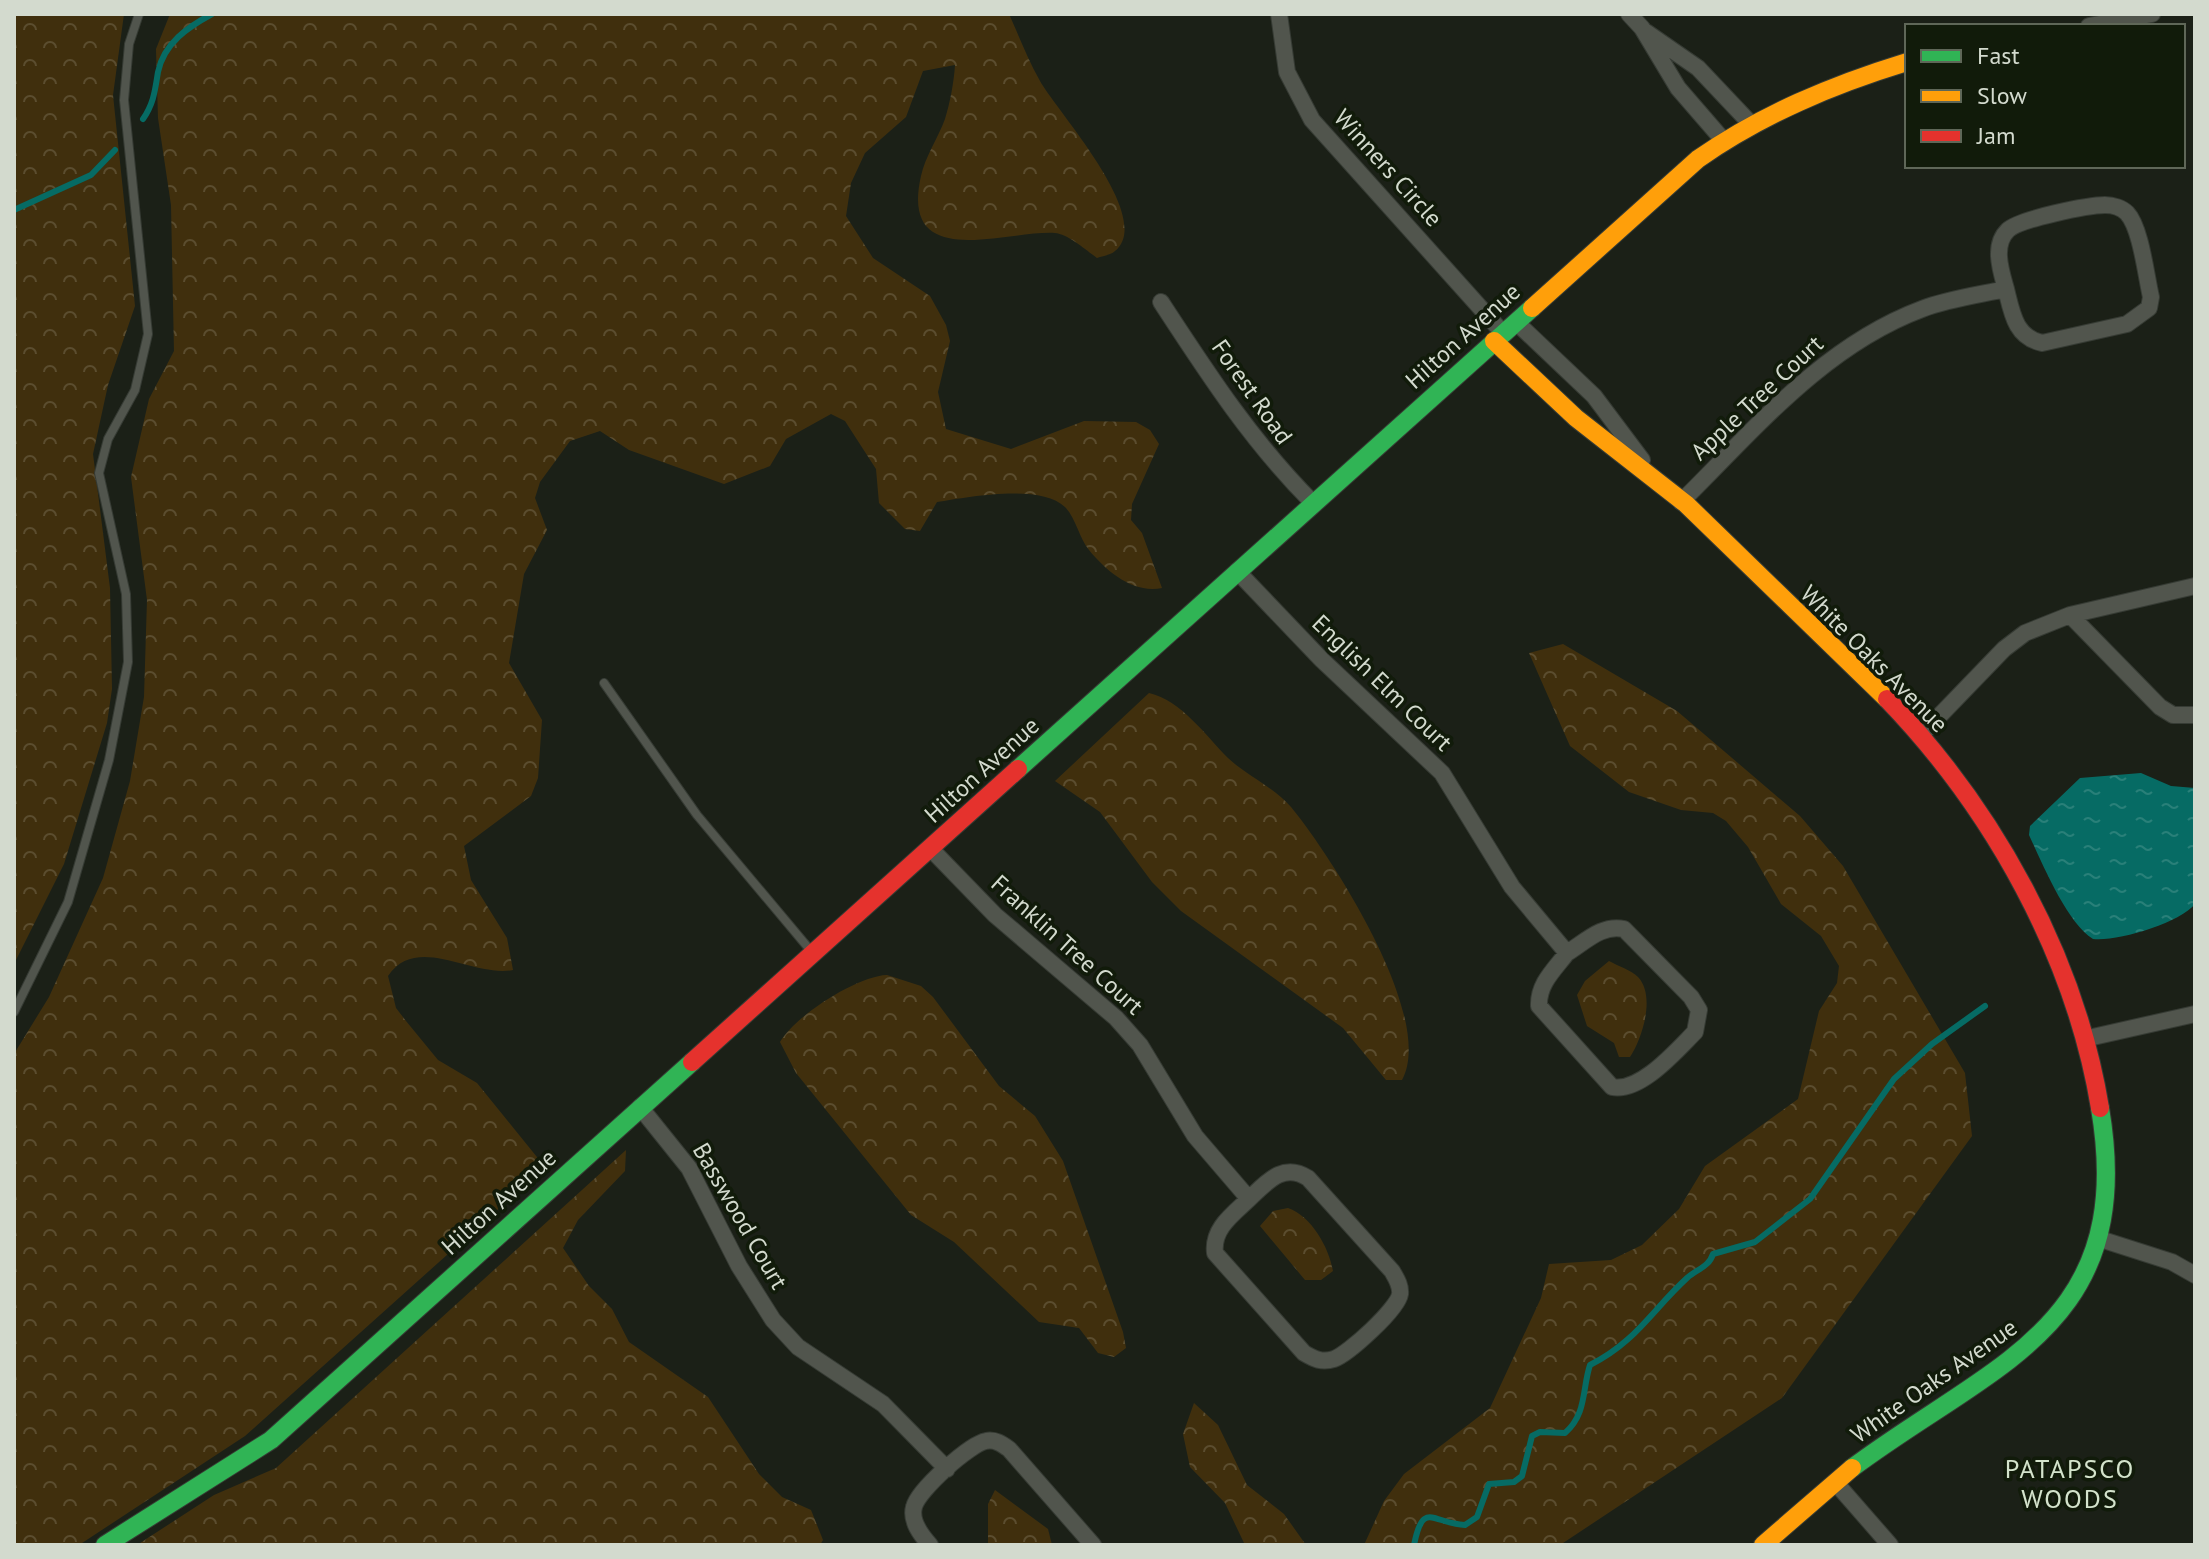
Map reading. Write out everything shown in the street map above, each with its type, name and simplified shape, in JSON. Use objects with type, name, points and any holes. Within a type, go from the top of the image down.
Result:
[{"type":"street","name":"Winners Circle","points":[[1279,14],[1287,72],[1312,120],[1504,332]]},
{"type":"street","points":[[1629,14],[1642,28],[1698,68],[1750,123]]},
{"type":"street","points":[[2100,24],[2152,14]]},
{"type":"street","points":[[1642,28],[1678,88],[1723,140]]},
{"type":"street","name":"Hilton Avenue","points":[[105,1545],[170,1502],[240,1463],[271,1440],[1647,203],[1723,140],[1750,123],[1830,88],[1905,63]]},
{"type":"street","points":[[2103,205],[2119,207],[2129,214],[2135,227],[2151,297],[2149,308],[2127,324],[2042,343],[2029,340],[2020,332],[2006,289],[1998,259],[2001,241],[2008,229],[2022,222],[2103,205]]},
{"type":"street","name":"Apple Tree Court","points":[[1681,502],[1791,393],[1852,344],[1924,308],[2006,289]]},
{"type":"street","name":"Forest Road","points":[[1161,302],[1233,412],[1271,462],[1313,503]]},
{"type":"street","name":"White Oaks Avenue","points":[[1504,332],[1577,419],[1655,477],[1920,736],[1982,818],[2013,868],[2061,967],[2084,1039],[2107,1131],[2107,1196],[2097,1238],[2066,1303],[2025,1349],[1835,1482],[1763,1545]]},
{"type":"street","name":"White Oaks Avenue","points":[[1504,332],[1594,396],[1655,477]]},
{"type":"street","name":"English Elm Court","points":[[1237,571],[1322,660],[1442,773],[1512,887],[1567,953]]},
{"type":"street","points":[[1920,736],[2004,649],[2045,622],[2195,586]]},
{"type":"street","points":[[2070,615],[2160,707],[2173,715],[2195,715]]},
{"type":"street","name":"Franklin Tree Court","points":[[931,849],[995,915],[1116,1018],[1140,1045],[1195,1136],[1249,1199]]},
{"type":"street","points":[[1612,926],[1634,935],[1691,997],[1699,1010],[1695,1032],[1636,1083],[1622,1089],[1612,1087],[1601,1079],[1539,1006],[1539,995],[1547,979],[1567,953],[1612,926]]},
{"type":"street","points":[[2084,1039],[2195,1014]]},
{"type":"street","name":"Basswood Court","points":[[640,1107],[689,1168],[739,1266],[773,1320],[798,1347],[893,1412],[947,1469]]},
{"type":"street","points":[[1286,1170],[1297,1171],[1308,1178],[1392,1271],[1399,1283],[1400,1296],[1393,1308],[1343,1354],[1331,1360],[1317,1360],[1304,1353],[1215,1253],[1213,1241],[1219,1228],[1249,1199],[1273,1177],[1286,1170]]},
{"type":"street","points":[[2097,1238],[2172,1262],[2195,1275]]},
{"type":"street","points":[[930,1545],[915,1524],[913,1508],[923,1489],[974,1446],[987,1440],[1000,1442],[1093,1545]]},
{"type":"street","points":[[1835,1482],[1890,1545]]},
{"type":"lane","points":[[14,1012],[68,902],[109,760],[128,662],[126,594],[99,473],[108,439],[135,390],[148,334],[124,100],[129,44],[139,14]]},
{"type":"lane","points":[[604,683],[697,815],[812,952]]},
{"type":"green space","points":[[14,14],[124,14],[113,95],[135,306],[108,385],[93,454],[110,588],[112,689],[107,723],[64,864],[14,964]]},
{"type":"green space","points":[[170,14],[1009,14],[1040,81],[1114,191],[1123,215],[1124,236],[1115,251],[1097,258],[1071,239],[1055,233],[961,240],[941,236],[926,225],[918,206],[921,176],[945,119],[955,65],[923,71],[906,117],[865,153],[851,183],[846,216],[873,258],[930,296],[946,325],[950,341],[938,392],[946,429],[1011,449],[1084,421],[1136,422],[1150,430],[1159,444],[1132,504],[1131,520],[1142,533],[1162,588],[1141,588],[1122,580],[1089,550],[1065,507],[1039,495],[1003,494],[937,502],[920,531],[905,529],[879,503],[876,469],[845,421],[831,414],[786,439],[770,466],[724,484],[629,450],[600,431],[570,441],[540,482],[535,498],[547,530],[524,574],[509,663],[542,720],[538,778],[531,796],[464,846],[471,880],[507,938],[513,970],[497,971],[430,957],[414,958],[400,964],[388,976],[396,1008],[438,1060],[477,1083],[545,1167],[245,1436],[79,1545],[14,1545],[14,1054],[49,997],[103,878],[130,781],[144,697],[147,600],[131,477],[149,399],[174,351],[171,205],[158,118],[156,49]]},
{"type":"green space","points":[[1563,644],[1677,711],[1800,816],[1843,866],[1965,1073],[1972,1136],[1782,1398],[1560,1545],[1364,1545],[1384,1501],[1404,1474],[1490,1408],[1541,1298],[1549,1264],[1611,1260],[1642,1245],[1679,1209],[1705,1166],[1798,1099],[1819,1011],[1837,983],[1839,966],[1821,936],[1781,904],[1748,847],[1726,821],[1713,813],[1681,810],[1629,792],[1570,746],[1529,653]]},
{"type":"green space","points":[[1149,693],[1172,703],[1228,758],[1284,800],[1330,862],[1375,939],[1393,980],[1405,1018],[1409,1053],[1402,1080],[1386,1080],[1343,1028],[1181,911],[1152,882],[1100,812],[1055,781]]},
{"type":"green space","points":[[1609,961],[1638,977],[1646,995],[1643,1029],[1630,1057],[1619,1057],[1614,1043],[1587,1026],[1577,995],[1585,981]]},
{"type":"green space","points":[[887,975],[921,986],[933,997],[999,1086],[1035,1116],[1063,1161],[1123,1332],[1126,1348],[1114,1357],[1098,1353],[1079,1328],[1039,1322],[954,1242],[911,1215],[796,1073],[780,1042],[788,1032],[828,999],[860,982]]},
{"type":"green space","points":[[626,1150],[625,1171],[578,1220],[563,1248],[589,1286],[612,1309],[629,1342],[708,1397],[759,1474],[782,1497],[811,1510],[823,1540],[820,1545],[137,1545],[214,1495],[276,1468]]},
{"type":"green space","points":[[1288,1208],[1311,1225],[1328,1252],[1333,1271],[1321,1280],[1305,1280],[1260,1226],[1273,1211]]},
{"type":"green space","points":[[1194,1403],[1218,1425],[1247,1485],[1284,1514],[1306,1545],[1245,1545],[1225,1503],[1190,1467],[1183,1434]]},
{"type":"green space","points":[[995,1490],[1048,1529],[1052,1545],[988,1545],[988,1504]]},
{"type":"water","points":[[2141,773],[2171,786],[2195,788],[2195,904],[2176,918],[2147,930],[2093,939],[2074,920],[2056,892],[2029,835],[2030,826],[2080,778]]},
{"type":"waterway","points":[[143,119],[152,102],[161,62],[171,44],[186,30],[212,14]]},
{"type":"waterway","points":[[14,210],[91,175],[115,150]]},
{"type":"waterway","points":[[1414,1545],[1417,1531],[1425,1518],[1465,1525],[1477,1517],[1489,1484],[1514,1482],[1522,1476],[1532,1436],[1540,1432],[1565,1433],[1577,1418],[1590,1365],[1632,1336],[1687,1278],[1709,1262],[1713,1254],[1755,1242],[1810,1199],[1894,1079],[1932,1044],[1985,1006]]},
{"type":"traffic: fast","points":[[1018,769],[1532,308]]},
{"type":"traffic: fast","points":[[105,1545],[271,1440],[692,1062]]},
{"type":"traffic: fast","points":[[1852,1468],[2003,1365],[2043,1330],[2075,1290],[2097,1241],[2106,1182],[2100,1108]]},
{"type":"traffic: slow","points":[[1532,308],[1698,159],[1748,128],[1799,102],[1905,63]]},
{"type":"traffic: slow","points":[[1494,341],[1576,418],[1686,504],[1887,699]]},
{"type":"traffic: slow","points":[[1763,1545],[1852,1468]]},
{"type":"traffic: jam","points":[[1887,699],[1926,742],[1961,788],[2024,888],[2050,941],[2071,995],[2088,1051],[2100,1108]]},
{"type":"traffic: jam","points":[[692,1062],[1018,769]]},
{"type":"district","name":"PATAPSCO WOODS","points":[[2070,1484]]}]
